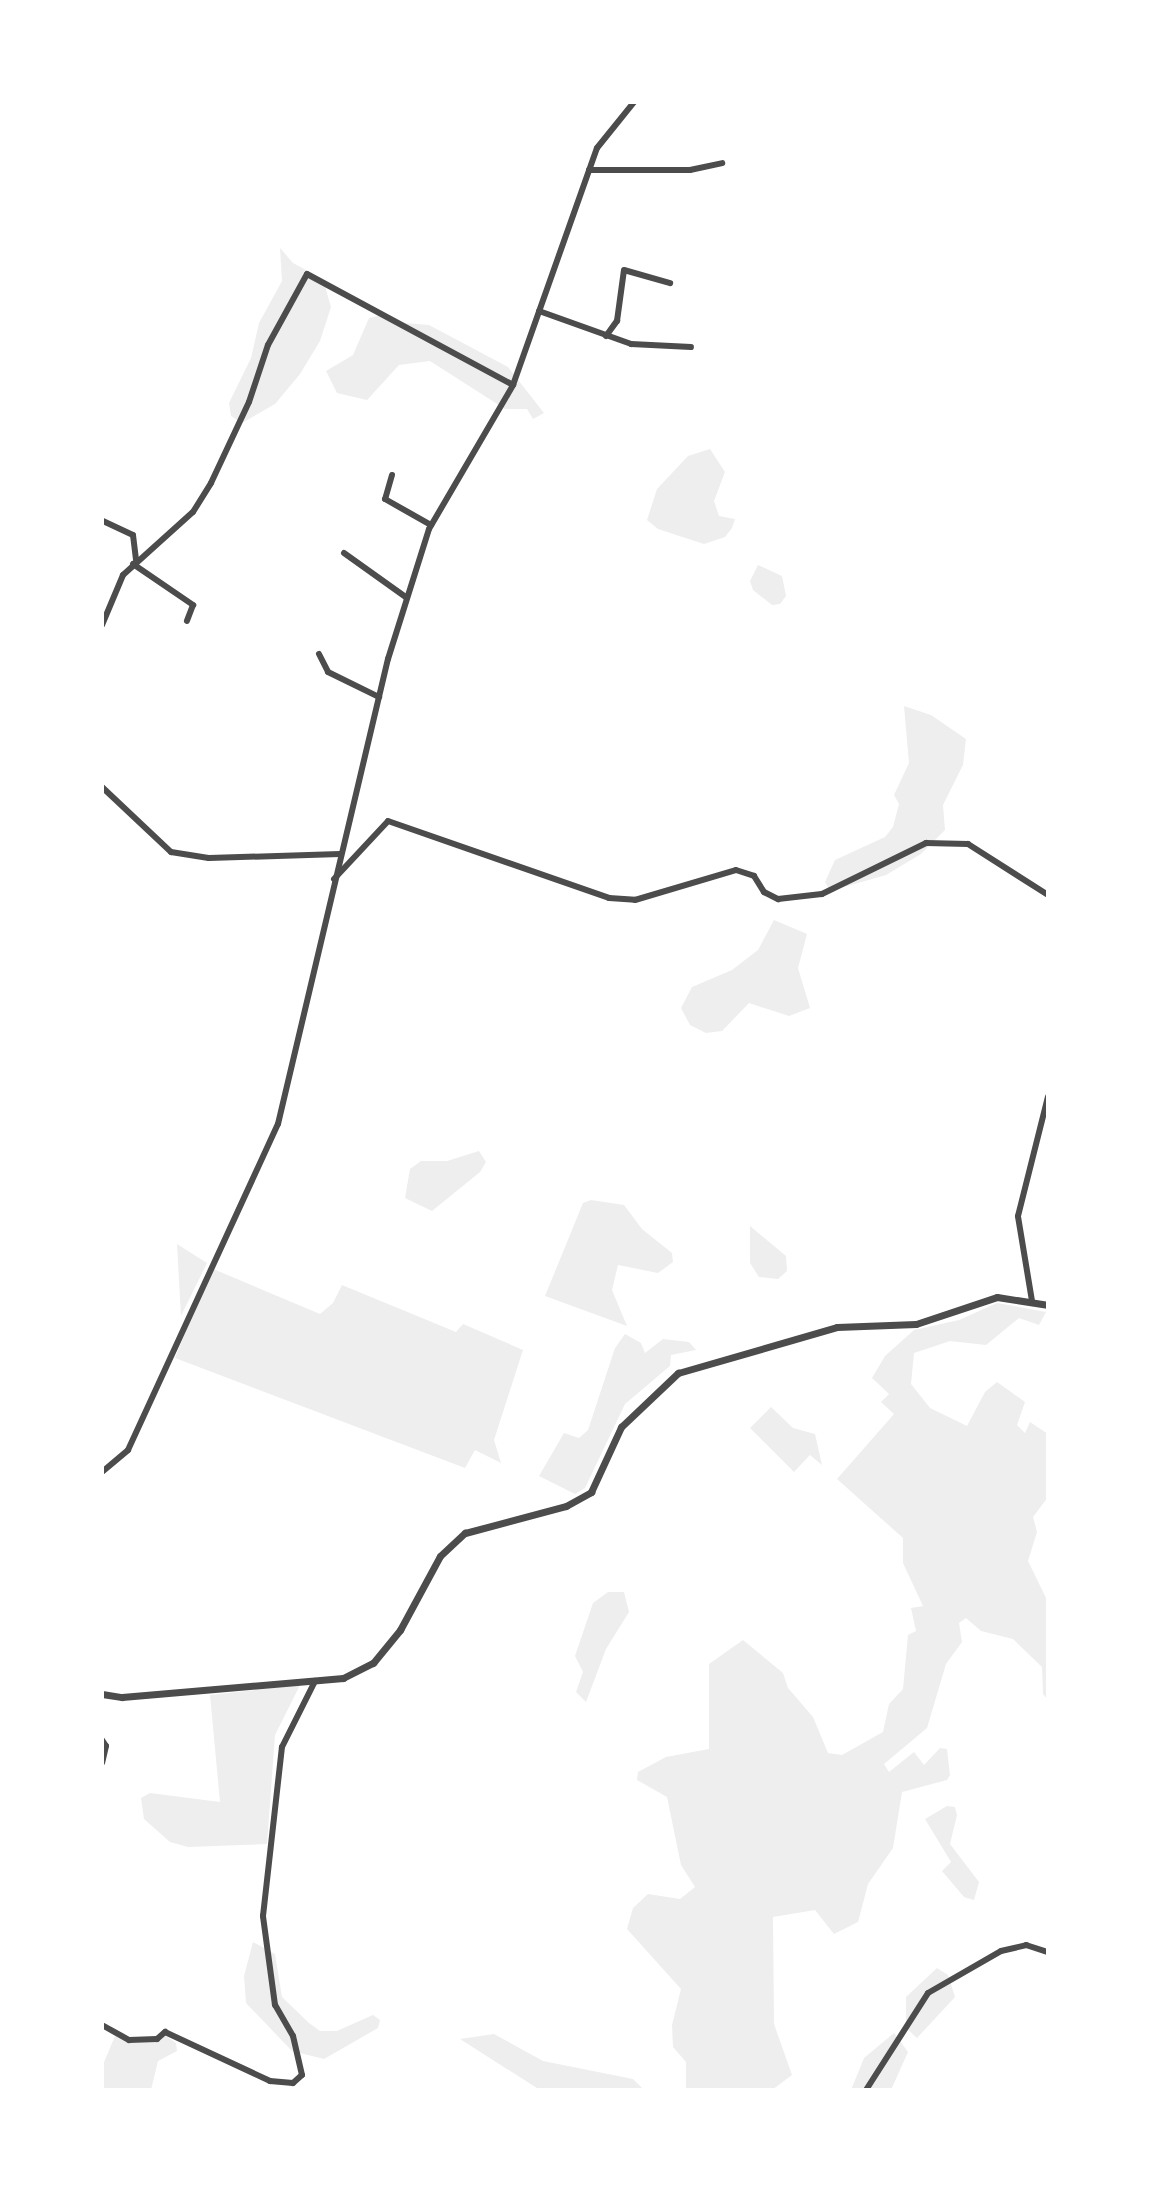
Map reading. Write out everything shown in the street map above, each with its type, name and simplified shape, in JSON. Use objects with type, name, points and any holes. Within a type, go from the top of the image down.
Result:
[{"type":"street","points":[[102,1472],[128,1450],[278,1124],[379,697],[431,525],[513,385],[597,148],[634,102]]},
{"type":"street","points":[[589,170],[690,170],[722,163]]},
{"type":"street","points":[[606,336],[617,321],[624,270],[670,283]]},
{"type":"street","points":[[102,625],[114,591],[134,563],[193,512],[205,493],[249,402],[268,345],[307,274],[513,385]]},
{"type":"street","points":[[539,311],[631,344],[691,347]]},
{"type":"street","points":[[392,475],[385,499],[431,525]]},
{"type":"street","points":[[103,521],[133,535],[134,563]]},
{"type":"street","points":[[344,553],[407,598]]},
{"type":"street","points":[[134,563],[193,605],[187,621]]},
{"type":"street","points":[[319,654],[328,672],[379,697]]},
{"type":"street","points":[[102,787],[171,852],[209,858],[340,854]]},
{"type":"street","points":[[334,879],[388,821],[609,898],[635,900],[736,870],[754,876],[764,892],[778,899],[822,894],[926,843],[968,844],[1048,895]]},
{"type":"street","points":[[1032,1301],[1018,1216],[1048,1097]]},
{"type":"street","points":[[102,1694],[122,1697],[343,1678],[373,1663],[400,1630],[440,1556],[465,1533],[566,1506],[591,1492],[621,1427],[678,1373],[837,1327],[916,1324],[997,1297],[1048,1305]]},
{"type":"street","points":[[102,2025],[129,2040],[157,2039],[165,2032],[270,2081],[293,2083],[302,2075],[293,2036],[275,2005],[263,1916],[282,1747],[315,1681]]},
{"type":"street","points":[[102,1740],[106,1746],[102,1763]]},
{"type":"street","points":[[866,2090],[928,1993],[1001,1951],[1026,1945],[1048,1952]]},
{"type":"shaded area","points":[[280,248],[293,263],[323,279],[331,307],[320,341],[300,374],[275,404],[242,423],[231,416],[229,403],[251,358],[259,323],[282,281]]},
{"type":"shaded area","points":[[387,314],[405,323],[429,325],[508,367],[544,413],[533,419],[527,409],[505,409],[430,361],[399,365],[367,400],[337,393],[326,371],[353,355],[369,318]]},
{"type":"shaded area","points":[[710,449],[725,472],[714,501],[719,516],[735,519],[732,528],[725,537],[704,544],[658,529],[647,520],[657,489],[688,456]]},
{"type":"shaded area","points":[[758,565],[782,576],[786,596],[780,604],[772,605],[753,590],[750,581]]},
{"type":"shaded area","points":[[904,706],[931,715],[966,739],[963,765],[943,805],[945,830],[921,854],[886,875],[830,891],[825,882],[835,860],[885,837],[893,827],[899,804],[894,795],[909,763]]},
{"type":"shaded area","points":[[774,920],[807,934],[798,968],[810,1008],[789,1016],[749,1003],[722,1031],[706,1033],[690,1025],[681,1008],[692,987],[732,970],[758,950]]},
{"type":"shaded area","points":[[479,1151],[486,1162],[480,1172],[432,1211],[405,1198],[410,1169],[421,1161],[447,1161]]},
{"type":"shaded area","points":[[591,1200],[624,1205],[642,1229],[672,1253],[673,1262],[658,1273],[618,1265],[612,1290],[627,1326],[545,1296],[583,1203]]},
{"type":"shaded area","points":[[750,1226],[786,1256],[787,1271],[778,1279],[759,1277],[750,1263]]},
{"type":"shaded area","points":[[177,1244],[207,1263],[181,1316]]},
{"type":"shaded area","points":[[211,1268],[320,1314],[333,1303],[342,1285],[456,1332],[463,1324],[523,1350],[494,1440],[501,1463],[475,1450],[465,1468],[175,1358]]},
{"type":"shaded area","points":[[997,1303],[1046,1312],[1039,1325],[1019,1318],[986,1345],[950,1341],[914,1353],[911,1384],[930,1408],[967,1426],[985,1392],[997,1382],[1025,1402],[1017,1425],[1025,1433],[1030,1422],[1048,1434],[1048,1497],[1033,1517],[1037,1532],[1028,1561],[1048,1602],[1048,1700],[1043,1694],[1042,1667],[1013,1639],[981,1631],[966,1618],[959,1623],[962,1642],[946,1664],[927,1728],[884,1764],[889,1772],[914,1752],[924,1765],[940,1748],[947,1749],[950,1775],[947,1780],[902,1792],[893,1848],[868,1884],[858,1922],[834,1934],[815,1910],[773,1917],[774,2024],[792,2075],[772,2090],[686,2090],[686,2062],[673,2047],[672,2025],[681,1989],[627,1929],[633,1908],[648,1894],[680,1899],[695,1887],[681,1865],[667,1797],[637,1780],[638,1772],[666,1757],[709,1749],[709,1664],[743,1640],[783,1673],[788,1688],[813,1717],[828,1753],[842,1755],[883,1732],[889,1704],[903,1689],[908,1635],[916,1631],[911,1608],[923,1606],[903,1563],[903,1538],[837,1479],[894,1414],[881,1402],[889,1394],[872,1378],[885,1356],[914,1330],[959,1320]]},
{"type":"shaded area","points":[[625,1334],[641,1343],[645,1353],[663,1339],[689,1342],[696,1350],[671,1355],[670,1366],[625,1404],[585,1488],[575,1494],[539,1476],[564,1433],[579,1438],[588,1430],[615,1348]]},
{"type":"shaded area","points":[[771,1407],[793,1428],[815,1434],[822,1465],[810,1455],[794,1472],[750,1428]]},
{"type":"shaded area","points":[[608,1592],[624,1592],[629,1612],[606,1649],[586,1702],[576,1692],[583,1672],[575,1656],[593,1603]]},
{"type":"shaded area","points":[[300,1685],[275,1735],[267,1844],[188,1847],[170,1842],[144,1819],[141,1798],[150,1793],[220,1802],[210,1695]]},
{"type":"shaded area","points":[[947,1806],[955,1807],[957,1815],[950,1844],[979,1882],[974,1900],[964,1897],[942,1871],[951,1862],[925,1819]]},
{"type":"shaded area","points":[[253,1942],[275,1954],[282,1997],[320,2031],[337,2031],[373,2015],[380,2020],[378,2028],[324,2059],[292,2051],[246,2003],[244,1976]]},
{"type":"shaded area","points":[[937,1968],[948,1975],[955,1997],[917,2038],[906,2028],[906,1997]]},
{"type":"shaded area","points":[[894,2033],[908,2052],[891,2090],[851,2090],[864,2058]]},
{"type":"shaded area","points":[[494,2034],[543,2061],[633,2079],[644,2090],[540,2090],[460,2039]]},
{"type":"shaded area","points":[[115,2036],[132,2042],[166,2036],[176,2043],[177,2051],[158,2061],[151,2090],[102,2090],[102,2067]]}]
